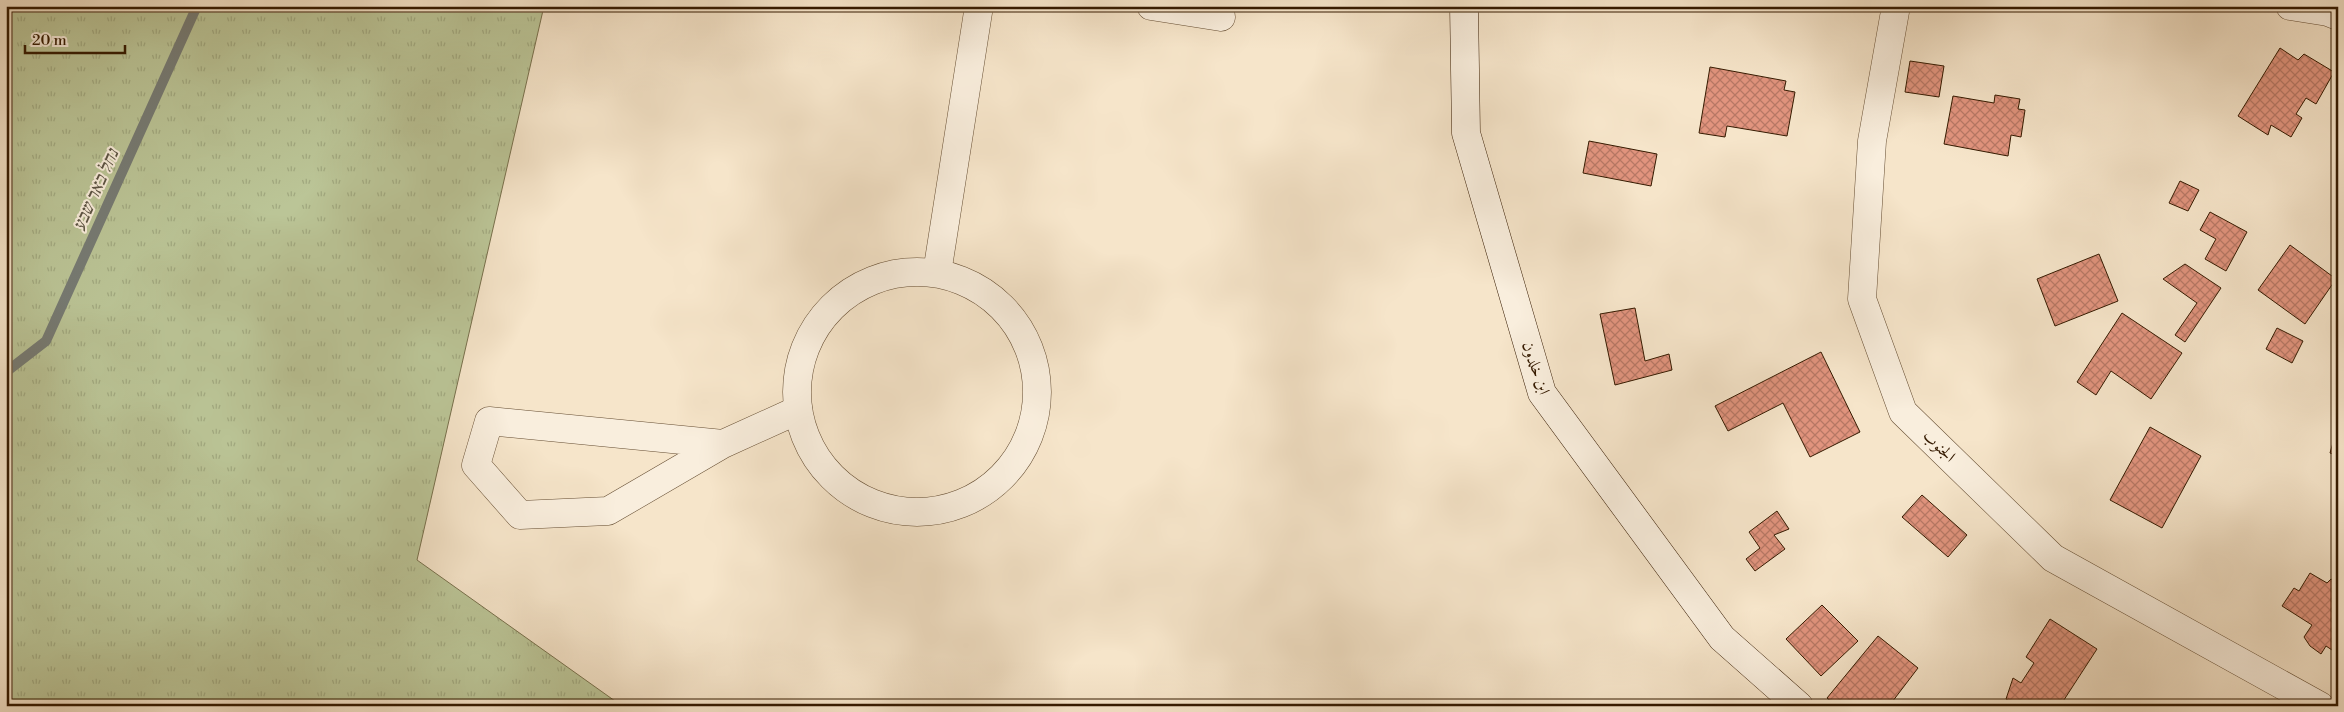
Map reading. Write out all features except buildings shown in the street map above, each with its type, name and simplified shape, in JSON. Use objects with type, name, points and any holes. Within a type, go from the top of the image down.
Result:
[{"type":"street","points":[[937,273],[979,6]]},
{"type":"street","points":[[1151,6],[1221,18]]},
{"type":"street","name":"ابن خلدون","points":[[1464,6],[1466,133],[1542,393],[1722,638],[1799,706]]},
{"type":"street","name":"الجنوب","points":[[1896,6],[1872,141],[1862,299],[1903,412],[2053,558],[2320,706]]},
{"type":"street","points":[[2290,6],[2328,12],[2338,16]]},
{"type":"street","points":[[900,273],[937,273],[977,286],[1009,313],[1030,349],[1038,390],[1032,431],[1012,468],[981,495],[943,511],[901,513],[861,500],[831,477],[809,446],[798,410],[798,372],[804,354],[810,337],[833,306],[864,284],[900,273]]},
{"type":"street","points":[[723,444],[489,421],[476,465],[520,515],[608,511],[723,444],[798,410]]},
{"type":"green space","points":[[6,6],[544,6],[417,560],[622,706],[6,706]]},
{"type":"waterway","name":"נחל באר שבע","points":[[6,372],[46,341],[197,6]]}]
